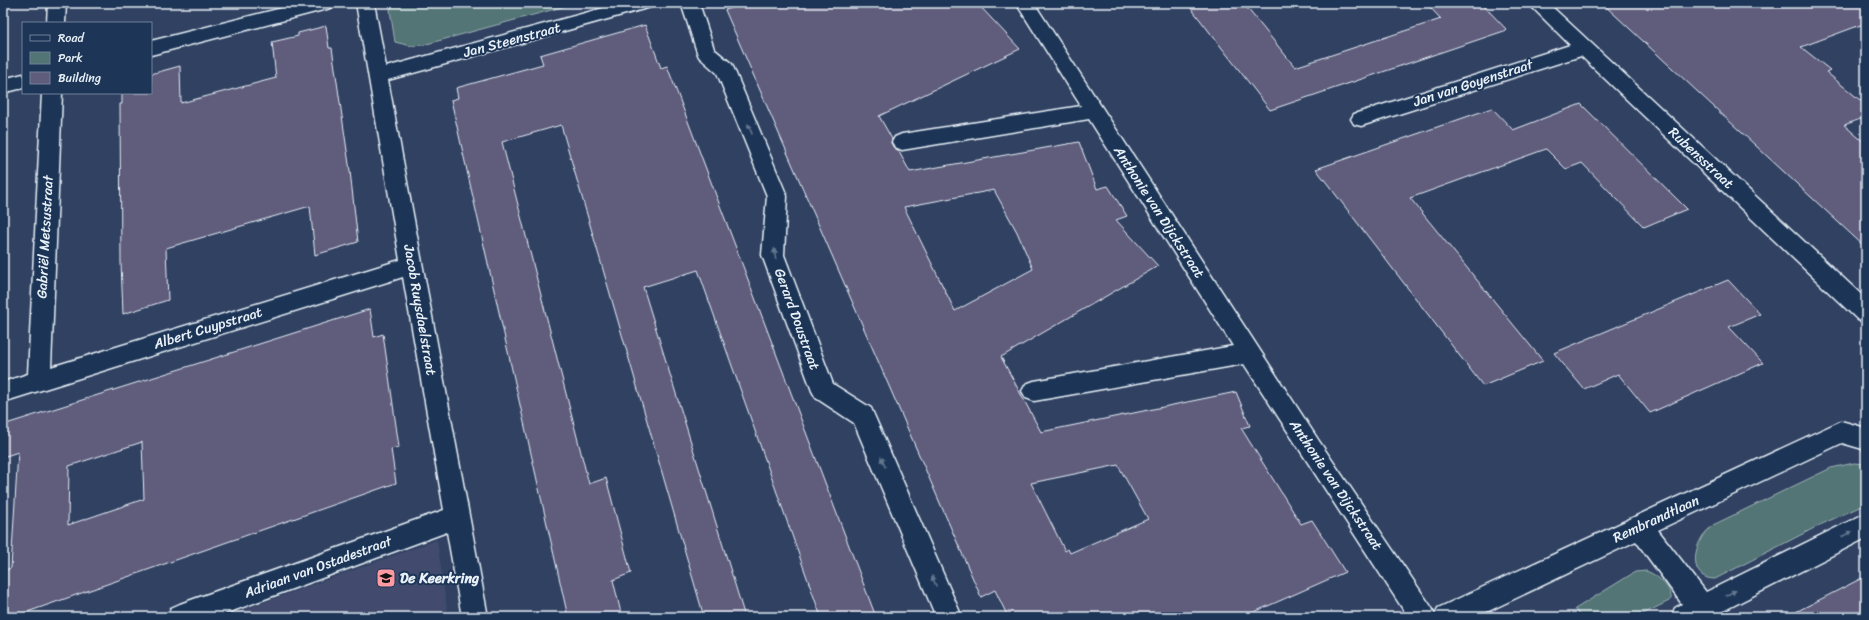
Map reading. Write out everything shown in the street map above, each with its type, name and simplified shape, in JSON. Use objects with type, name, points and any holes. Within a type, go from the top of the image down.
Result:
[{"type":"street","points":[[56,22],[57,3]]},
{"type":"street","points":[[152,48],[294,7],[327,3]]},
{"type":"street","name":"Jacob Ruysdaelstraat","points":[[366,3],[475,617]]},
{"type":"street","name":"Jan Steenstraat","points":[[379,76],[645,3]]},
{"type":"street","name":"Gerard Doustraat","points":[[690,3],[706,52],[725,69],[777,196],[773,255],[824,391],[863,416],[949,617]]},
{"type":"street","name":"Anthonie van Dijckstraat","points":[[1025,3],[1311,450],[1423,617]]},
{"type":"street","name":"Rubensstraat","points":[[1537,3],[1866,314]]},
{"type":"street","name":"Jan van Goyenstraat","points":[[1361,119],[1584,48]]},
{"type":"street","points":[[3,86],[22,81]]},
{"type":"street","name":"Gabriël Metsustraat","points":[[38,381],[52,94]]},
{"type":"street","points":[[902,142],[1094,111]]},
{"type":"street","name":"Albert Cuypstraat","points":[[3,392],[412,264]]},
{"type":"street","points":[[1034,391],[1249,353]]},
{"type":"street","name":"Rembrandtlaan","points":[[1447,617],[1841,432],[1866,439]]},
{"type":"street","name":"Adriaan van Ostadestraat","points":[[180,617],[457,517]]},
{"type":"street","points":[[1640,526],[1698,614],[1866,524]]},
{"type":"shaded area","name":"De Keerkring","points":[[437,540],[448,617],[223,617]]},
{"type":"green space","points":[[393,3],[577,3],[423,45],[411,46],[395,42],[390,10]]},
{"type":"green space","points":[[1854,463],[1866,464],[1866,504],[1822,524],[1715,579],[1707,578],[1698,571],[1695,559],[1698,545],[1703,535],[1713,525],[1831,468]]},
{"type":"green space","points":[[1646,571],[1659,578],[1667,586],[1671,595],[1671,600],[1637,617],[1581,617],[1575,609],[1635,572]]},
{"type":"building","points":[[750,3],[977,3],[1020,49],[879,116],[892,139],[891,143],[894,148],[898,150],[910,172],[1079,142],[1097,189],[1108,186],[1127,216],[1116,220],[1158,266],[1001,357],[1041,432],[1236,392],[1250,426],[1241,428],[1301,524],[1312,520],[1345,572],[1243,617],[1008,617],[995,590],[981,597],[725,10]],"holes":[[[994,190],[1017,232],[1033,269],[955,311],[904,207]],[[1118,465],[1148,519],[1070,553],[1068,549],[1065,551],[1031,483]]]},
{"type":"building","points":[[1187,3],[1243,3],[1295,67],[1441,19],[1426,3],[1481,3],[1507,30],[1270,110]]},
{"type":"building","points":[[1602,3],[1866,3],[1866,23],[1801,47],[1830,70],[1826,72],[1866,105],[1866,117],[1844,125],[1866,144],[1866,248]]},
{"type":"building","points":[[645,25],[661,68],[667,66],[876,617],[821,617],[698,270],[643,287],[745,617],[704,617],[561,125],[502,142],[589,484],[606,478],[631,573],[613,580],[622,617],[568,617],[451,100],[458,98],[456,88],[543,64],[540,55]]},
{"type":"building","points":[[326,26],[329,48],[332,48],[350,171],[358,242],[315,255],[310,206],[166,248],[168,300],[123,314],[121,263],[120,104],[122,104],[122,94],[152,94],[152,74],[180,66],[181,103],[276,78],[272,42],[298,36],[298,33]]},
{"type":"building","points":[[1581,104],[1687,209],[1644,227],[1582,163],[1566,169],[1546,149],[1410,198],[1543,361],[1483,386],[1316,169],[1492,108],[1513,130]]},
{"type":"building","points":[[1728,280],[1760,314],[1729,327],[1763,363],[1650,413],[1618,374],[1584,389],[1554,353]]},
{"type":"building","points":[[370,309],[374,337],[383,334],[399,447],[391,449],[396,483],[13,617],[3,617],[3,571],[11,568],[18,452],[3,457],[3,425]],"holes":[[[142,442],[144,499],[68,525],[69,466]]]},
{"type":"building","points":[[1866,576],[1866,617],[1786,617]]},
{"type":"place","name":"De Keerkring","points":[[386,578]]}]
